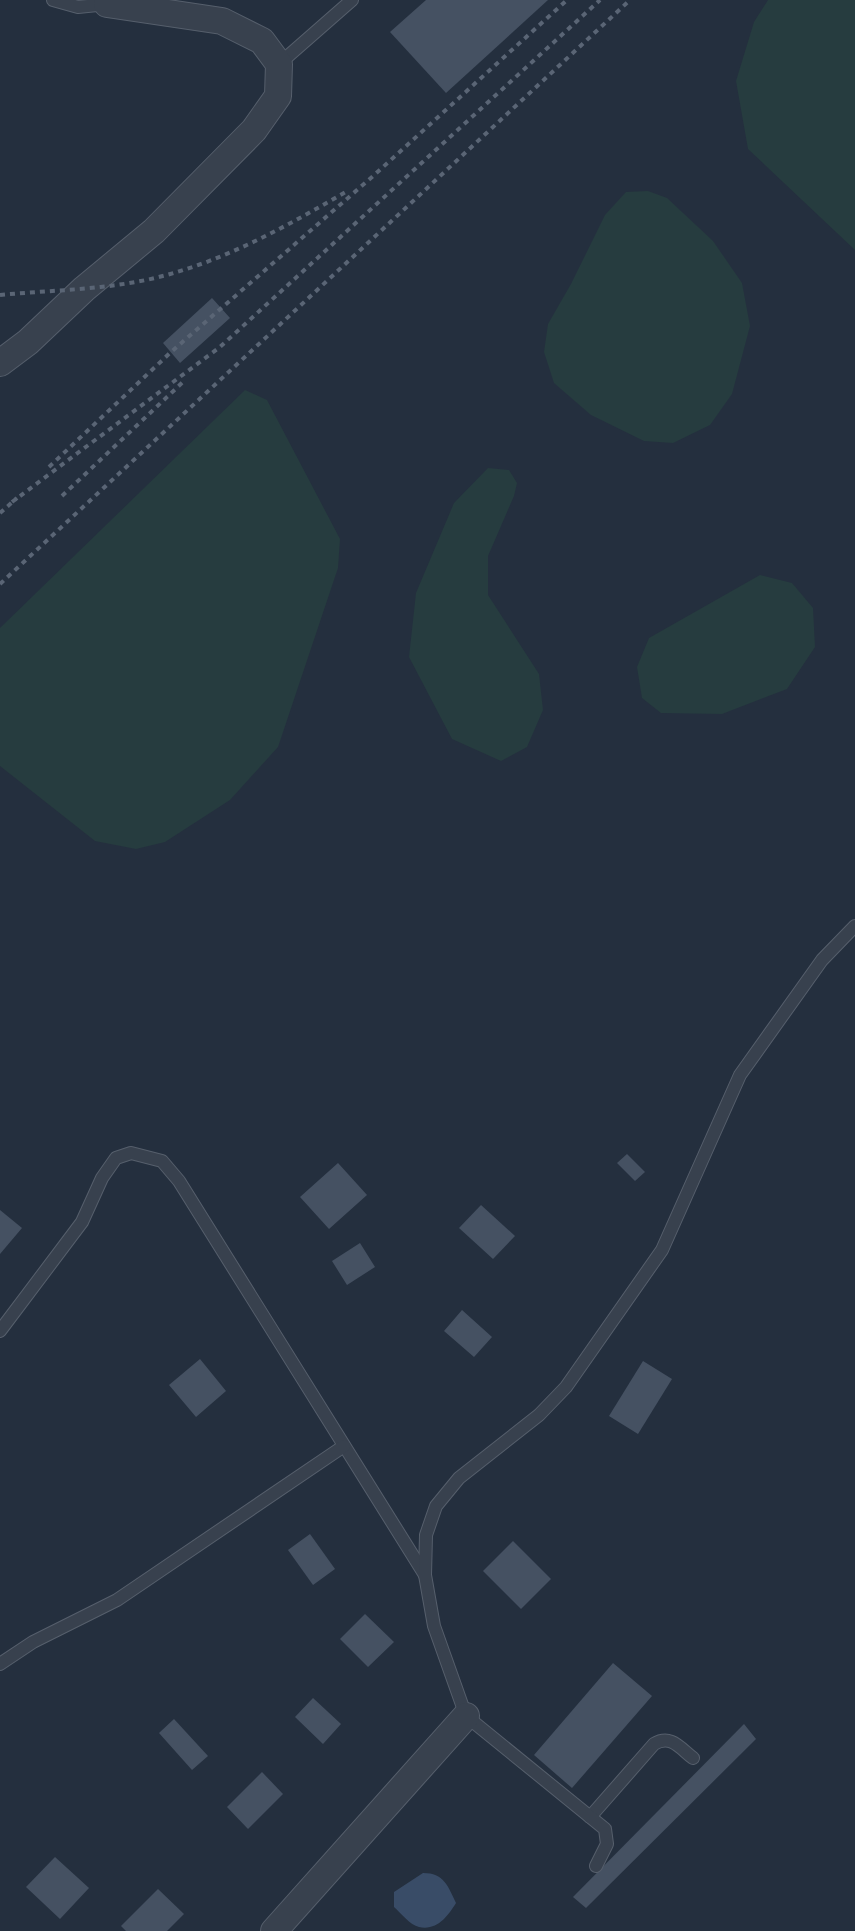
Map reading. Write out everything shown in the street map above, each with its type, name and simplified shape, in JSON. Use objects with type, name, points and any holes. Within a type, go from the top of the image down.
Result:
[{"type":"street","points":[[0,363],[28,342],[84,289],[154,231],[254,130],[278,96],[278,64],[262,41],[222,21],[107,4]]},
{"type":"street","points":[[274,1931],[466,1716]]},
{"type":"lane","points":[[53,0],[78,7],[107,4]]},
{"type":"lane","points":[[278,64],[352,0]]},
{"type":"lane","points":[[596,1866],[607,1844],[605,1829],[466,1716],[434,1626],[425,1575],[426,1535],[436,1506],[459,1478],[539,1416],[566,1387],[662,1250],[740,1075],[822,960],[855,926]]},
{"type":"lane","points":[[0,1331],[82,1222],[102,1178],[116,1158],[132,1153],[162,1161],[179,1180],[425,1575]]},
{"type":"lane","points":[[0,1664],[33,1642],[117,1600],[344,1446]]},
{"type":"lane","points":[[590,1817],[654,1744],[661,1740],[670,1740],[693,1758]]},
{"type":"green space","points":[[768,0],[855,0],[855,250],[748,149],[736,81],[754,22]]},
{"type":"green space","points":[[648,191],[667,198],[713,241],[742,283],[750,326],[732,394],[710,425],[673,443],[644,441],[591,415],[554,383],[544,352],[548,324],[571,284],[605,215],[626,192]]},
{"type":"green space","points":[[245,390],[267,400],[340,539],[338,568],[278,747],[230,800],[165,842],[136,849],[95,841],[0,766],[0,628]]},
{"type":"green space","points":[[488,468],[509,470],[517,483],[514,496],[488,556],[488,595],[539,674],[543,710],[527,747],[501,761],[452,739],[409,657],[416,593],[454,503]]},
{"type":"green space","points":[[760,575],[792,583],[813,608],[815,647],[787,689],[722,714],[661,713],[642,698],[637,667],[649,638]]},
{"type":"water","points":[[423,1873],[436,1875],[441,1878],[448,1886],[456,1903],[437,1925],[425,1928],[412,1924],[394,1907],[394,1892]]},
{"type":"building","points":[[426,0],[548,0],[446,93],[390,32]]},
{"type":"building","points":[[212,298],[230,318],[180,363],[163,343]]},
{"type":"building","points":[[627,1154],[645,1172],[635,1181],[617,1163]]},
{"type":"building","points":[[338,1163],[367,1195],[329,1229],[300,1197]]},
{"type":"building","points":[[481,1205],[515,1236],[493,1259],[459,1228]]},
{"type":"building","points":[[0,1210],[22,1228],[0,1254]]},
{"type":"building","points":[[360,1243],[375,1267],[347,1285],[332,1261]]},
{"type":"building","points":[[462,1310],[492,1337],[474,1357],[444,1331]]},
{"type":"building","points":[[200,1359],[226,1391],[196,1417],[169,1385]]},
{"type":"building","points":[[643,1361],[672,1379],[638,1434],[609,1416]]},
{"type":"building","points":[[310,1534],[335,1569],[313,1585],[288,1550]]},
{"type":"building","points":[[513,1541],[551,1579],[521,1609],[483,1571]]},
{"type":"building","points":[[365,1614],[394,1642],[368,1667],[340,1639]]},
{"type":"building","points":[[613,1663],[652,1696],[572,1788],[534,1755]]},
{"type":"building","points":[[313,1698],[341,1724],[323,1744],[295,1717]]},
{"type":"building","points":[[174,1719],[208,1756],[192,1770],[159,1733]]},
{"type":"building","points":[[744,1724],[756,1739],[586,1908],[573,1897]]},
{"type":"building","points":[[262,1772],[283,1794],[248,1829],[227,1807]]},
{"type":"building","points":[[55,1857],[89,1888],[60,1919],[26,1887]]},
{"type":"building","points":[[158,1889],[184,1914],[167,1931],[126,1931],[121,1926]]},
{"type":"railway","points":[[49,467],[171,352],[372,177],[567,0]]},
{"type":"railway","points":[[12,502],[220,347],[600,0]]},
{"type":"railway","points":[[0,584],[630,0]]},
{"type":"railway","points":[[0,295],[117,285],[181,271],[255,241],[349,190]]},
{"type":"railway","points":[[62,496],[184,381]]},
{"type":"railway","points":[[0,513],[17,498]]}]
